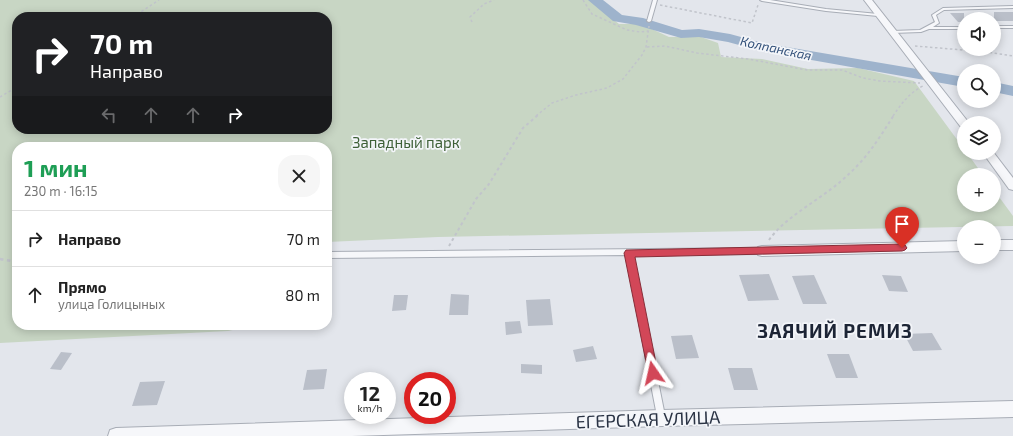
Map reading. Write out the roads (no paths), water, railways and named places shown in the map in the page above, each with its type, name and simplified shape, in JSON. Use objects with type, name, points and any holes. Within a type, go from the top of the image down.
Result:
[{"type":"street","points":[[868,0],[878,15],[923,69],[959,116]]},
{"type":"street","points":[[993,160],[1013,186]]},
{"type":"street","points":[[1001,245],[1013,245]]},
{"type":"street","points":[[762,251],[957,246]]},
{"type":"street","name":"ЕГЕРСКАЯ УЛИЦА","points":[[116,436],[662,418],[1013,409]]},
{"type":"lane","points":[[649,21],[656,0]]},
{"type":"lane","points":[[762,0],[826,10],[878,15]]},
{"type":"lane","points":[[892,32],[921,31],[937,23],[934,15],[943,9],[1013,7]]},
{"type":"lane","points":[[1001,27],[1013,27]]},
{"type":"lane","points":[[927,28],[957,28]]},
{"type":"lane","points":[[332,255],[762,251]]},
{"type":"lane","points":[[629,253],[662,418]]},
{"type":"waterway","name":"Колпанская","points":[[595,0],[618,18],[638,21],[681,34],[699,33],[730,38],[761,47],[957,81]]},
{"type":"waterway","name":"Колпанская","points":[[1001,88],[1013,91]]},
{"type":"district","name":"ЗАЯЧИЙ РЕМИЗ","points":[[835,330]]},
{"type":"park label","name":"Западный парк","points":[[406,142]]}]
